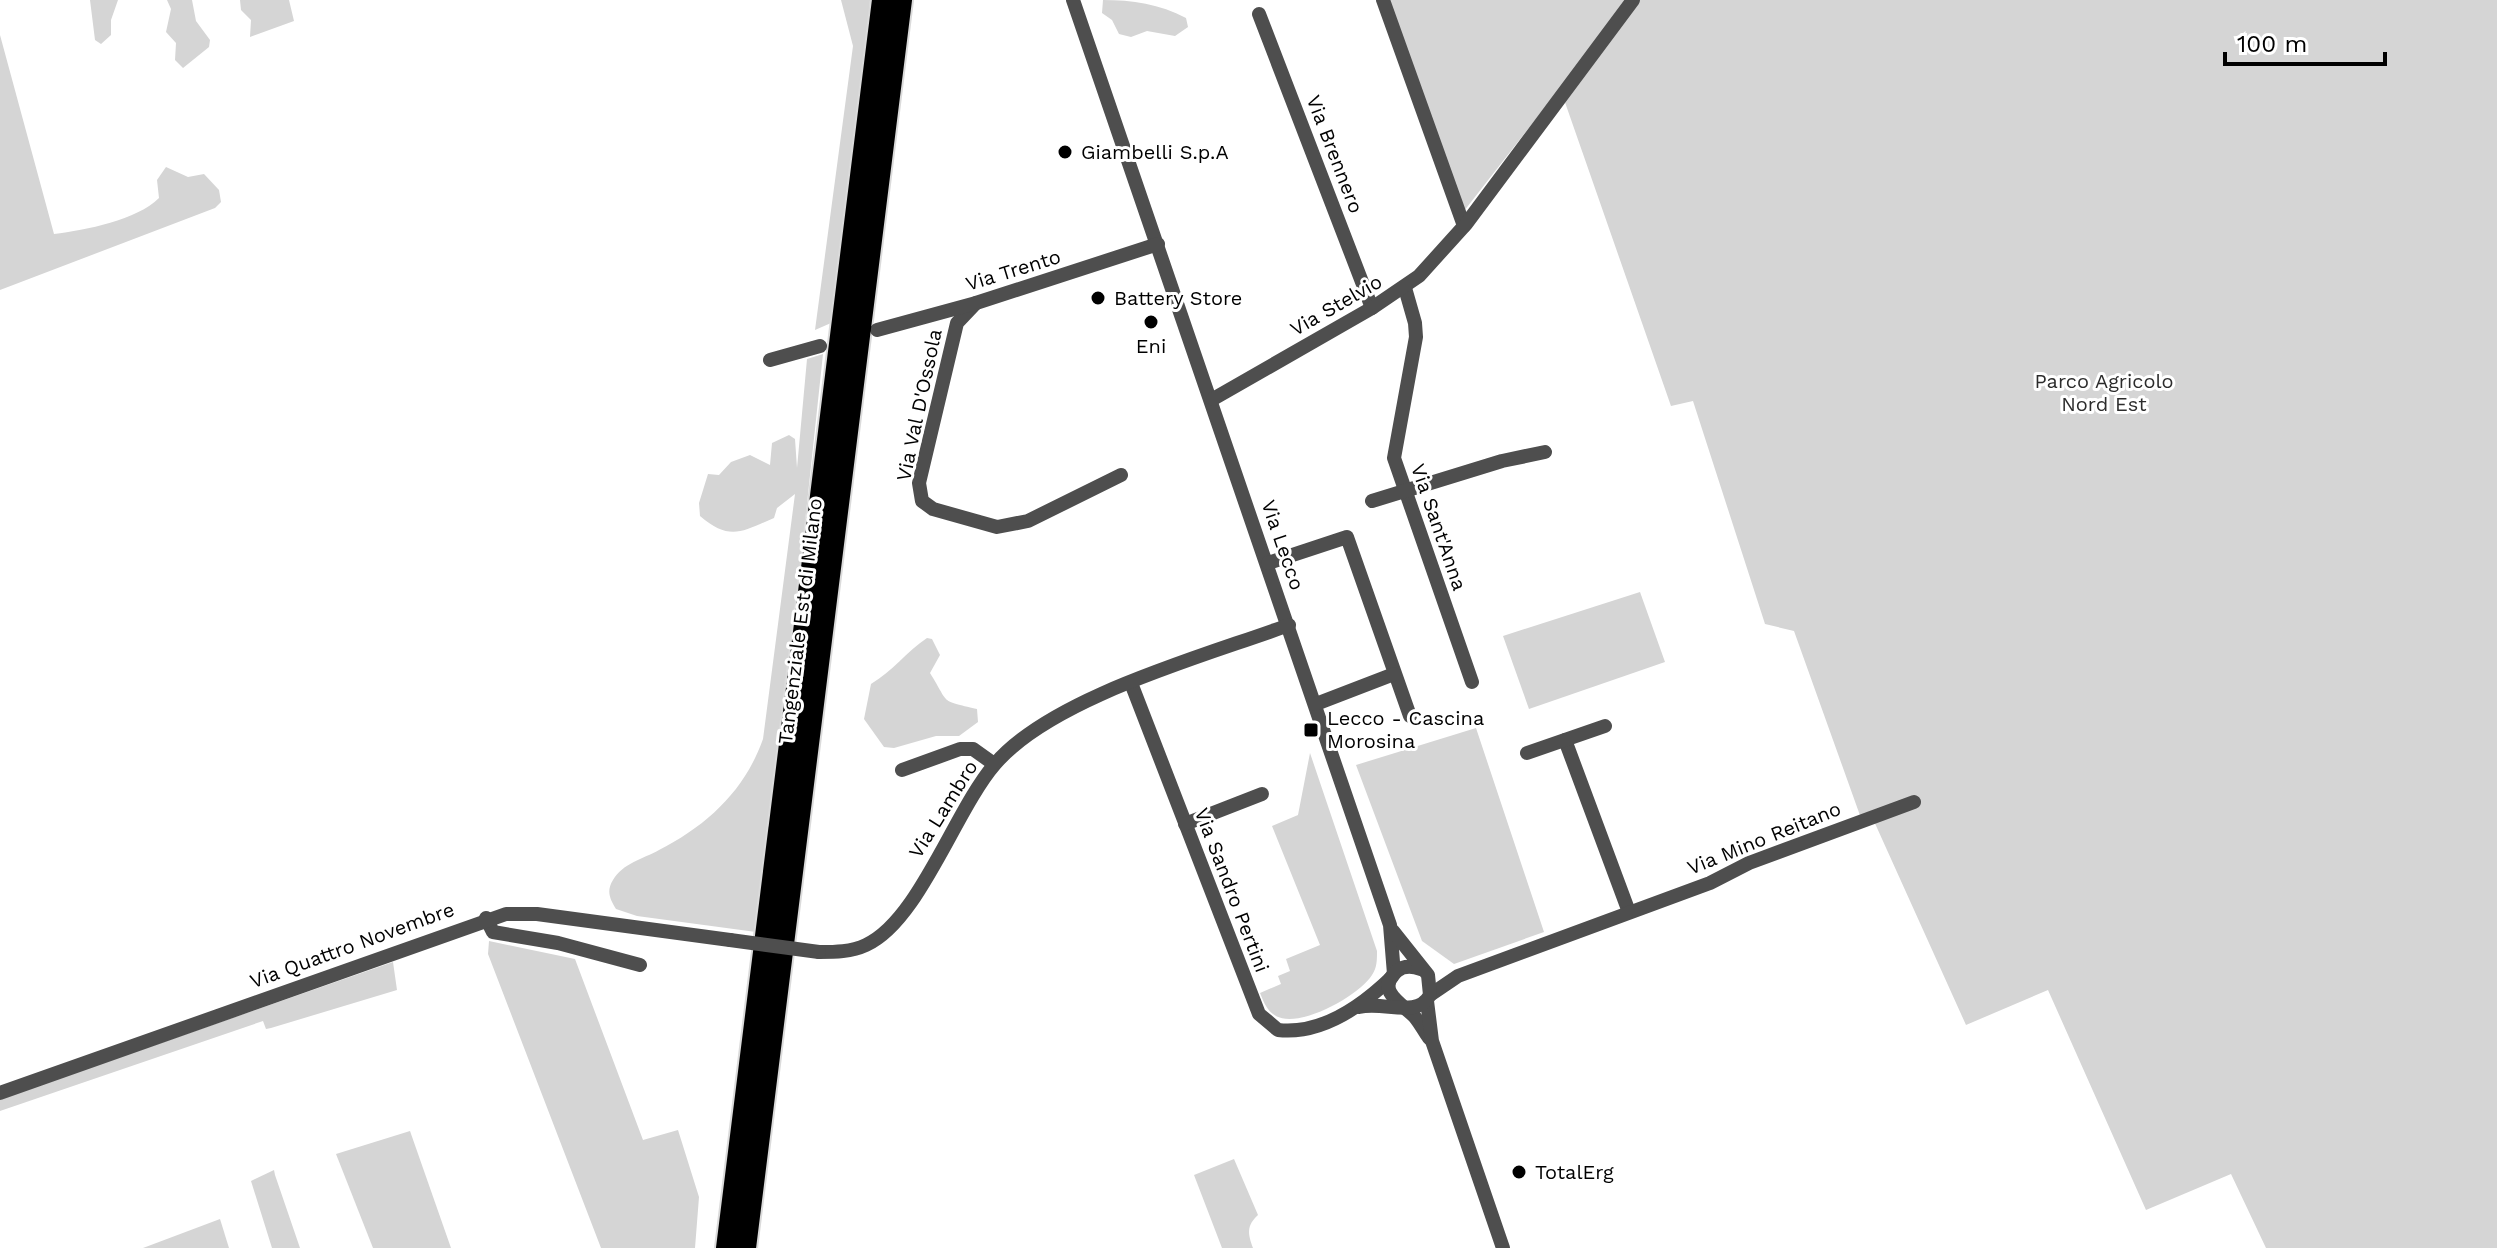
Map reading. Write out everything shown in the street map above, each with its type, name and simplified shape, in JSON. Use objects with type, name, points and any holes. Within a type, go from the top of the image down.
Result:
[{"type":"highway","points":[[868,123],[874,0]]},
{"type":"highway","name":"Tangenziale Est di Milano","points":[[727,1248],[883,0]]},
{"type":"highway","name":"Tangenziale Est di Milano","points":[[745,1248],[901,0]]},
{"type":"street","points":[[1073,0],[1213,399]]},
{"type":"street","points":[[1383,0],[1464,226]]},
{"type":"street","name":"Via Stelvio","points":[[1213,399],[1405,288],[1464,226],[1633,0]]},
{"type":"street","name":"Via Brennero","points":[[1259,14],[1372,308]]},
{"type":"street","name":"Via Trento","points":[[877,330],[976,303],[1158,244]]},
{"type":"street","name":"Via Sant'Anna","points":[[1405,288],[1416,337],[1394,445],[1404,490],[1472,682]]},
{"type":"street","name":"Via Val D'Ossola","points":[[976,303],[957,323],[919,483],[922,501],[933,509],[985,525],[1012,526],[1121,475]]},
{"type":"street","points":[[770,360],[820,346]]},
{"type":"street","name":"Via Lecco","points":[[1213,399],[1390,925],[1391,997],[1412,1014],[1432,1041]]},
{"type":"street","points":[[1372,501],[1545,452]]},
{"type":"street","points":[[1268,563],[1347,537],[1410,716]]},
{"type":"street","name":"Via Lambro","points":[[730,940],[819,952],[855,949],[890,928],[994,764],[1022,739],[1057,715],[1131,683],[1289,625]]},
{"type":"street","points":[[1316,704],[1394,674]]},
{"type":"street","name":"Via Sandro Pertini","points":[[1131,683],[1254,1005],[1278,1030],[1304,1030],[1351,1010]]},
{"type":"street","points":[[1527,753],[1605,726]]},
{"type":"street","points":[[1565,740],[1629,912]]},
{"type":"street","points":[[902,770],[960,749],[973,749],[994,764]]},
{"type":"street","points":[[1185,824],[1262,794]]},
{"type":"street","name":"Via Mino Reitano","points":[[1429,998],[1458,976],[1914,802]]},
{"type":"street","name":"Via Quattro Novembre","points":[[0,1093],[486,918],[537,914],[730,940]]},
{"type":"street","points":[[486,918],[493,932],[558,943],[640,965]]},
{"type":"street","name":"Via Lecco","points":[[1390,925],[1424,972],[1432,1041],[1503,1248]]},
{"type":"street","points":[[1351,1010],[1393,975],[1409,966],[1424,972]]},
{"type":"street","name":"Via Mino Reitano","points":[[1424,972],[1458,976]]},
{"type":"street","points":[[1351,1010],[1383,1003],[1412,1009],[1429,998]]},
{"type":"green space","points":[[90,0],[118,0],[111,20],[111,35],[101,44],[95,40]]},
{"type":"green space","points":[[167,0],[192,0],[196,21],[210,40],[209,47],[183,68],[175,60],[176,43],[166,32],[171,9]]},
{"type":"green space","points":[[240,0],[289,0],[294,21],[250,37],[251,20],[241,10]]},
{"type":"green space","points":[[841,0],[870,0],[869,18],[831,323],[815,330],[853,46]]},
{"type":"green space","points":[[1103,0],[1135,2],[1166,9],[1186,18],[1188,27],[1175,36],[1147,31],[1131,37],[1119,34],[1112,20],[1102,13]]},
{"type":"green space","name":"Parco Agricolo Nord Est","points":[[1385,0],[2497,0],[2497,1248],[2266,1248],[2231,1174],[2146,1210],[2048,990],[1966,1025],[1873,819],[1862,821],[1794,631],[1765,624],[1693,401],[1671,406],[1560,88],[1464,211]]},
{"type":"green space","points":[[0,35],[54,234],[110,223],[149,206],[159,198],[157,180],[166,167],[188,177],[204,174],[219,190],[221,202],[215,208],[0,290]]},
{"type":"green space","points":[[823,354],[786,700],[756,932],[637,916],[616,909],[609,891],[617,874],[628,865],[677,840],[709,817],[735,790],[763,739],[795,494],[777,508],[774,518],[737,532],[720,529],[700,516],[699,503],[708,474],[719,475],[731,462],[750,455],[770,465],[772,443],[789,435],[795,439],[797,468],[807,359]]},
{"type":"green space","points":[[1640,592],[1665,662],[1529,709],[1503,636]]},
{"type":"green space","points":[[927,638],[932,639],[940,655],[930,673],[940,691],[951,702],[977,709],[978,722],[959,736],[936,736],[894,748],[884,747],[864,719],[871,684]]},
{"type":"green space","points":[[1476,728],[1544,932],[1454,964],[1422,941],[1356,765]]},
{"type":"green space","points":[[1310,753],[1377,951],[1377,961],[1374,972],[1365,983],[1341,1001],[1311,1015],[1283,1018],[1271,1012],[1260,993],[1281,984],[1278,976],[1290,971],[1286,959],[1320,945],[1272,826],[1298,815]]},
{"type":"green space","points":[[489,941],[575,959],[643,1140],[678,1130],[699,1197],[695,1248],[601,1248],[488,954]]},
{"type":"green space","points":[[393,962],[397,990],[271,1028],[266,1029],[263,1021],[0,1111],[0,1099]]},
{"type":"green space","points":[[410,1131],[451,1248],[373,1248],[336,1154]]},
{"type":"green space","points":[[1234,1159],[1258,1215],[1249,1230],[1253,1248],[1222,1248],[1194,1175]]},
{"type":"green space","points":[[274,1170],[300,1248],[272,1248],[251,1181]]},
{"type":"green space","points":[[220,1219],[229,1248],[143,1248]]},
{"type":"place","name":"Giambelli S.p.A","points":[[1065,152]]},
{"type":"place","name":"Battery Store","points":[[1098,298]]},
{"type":"place","name":"Eni","points":[[1151,322]]},
{"type":"place","name":"Lecco - Cascina Morosina","points":[[1311,730]]},
{"type":"place","name":"TotalErg","points":[[1519,1172]]}]
